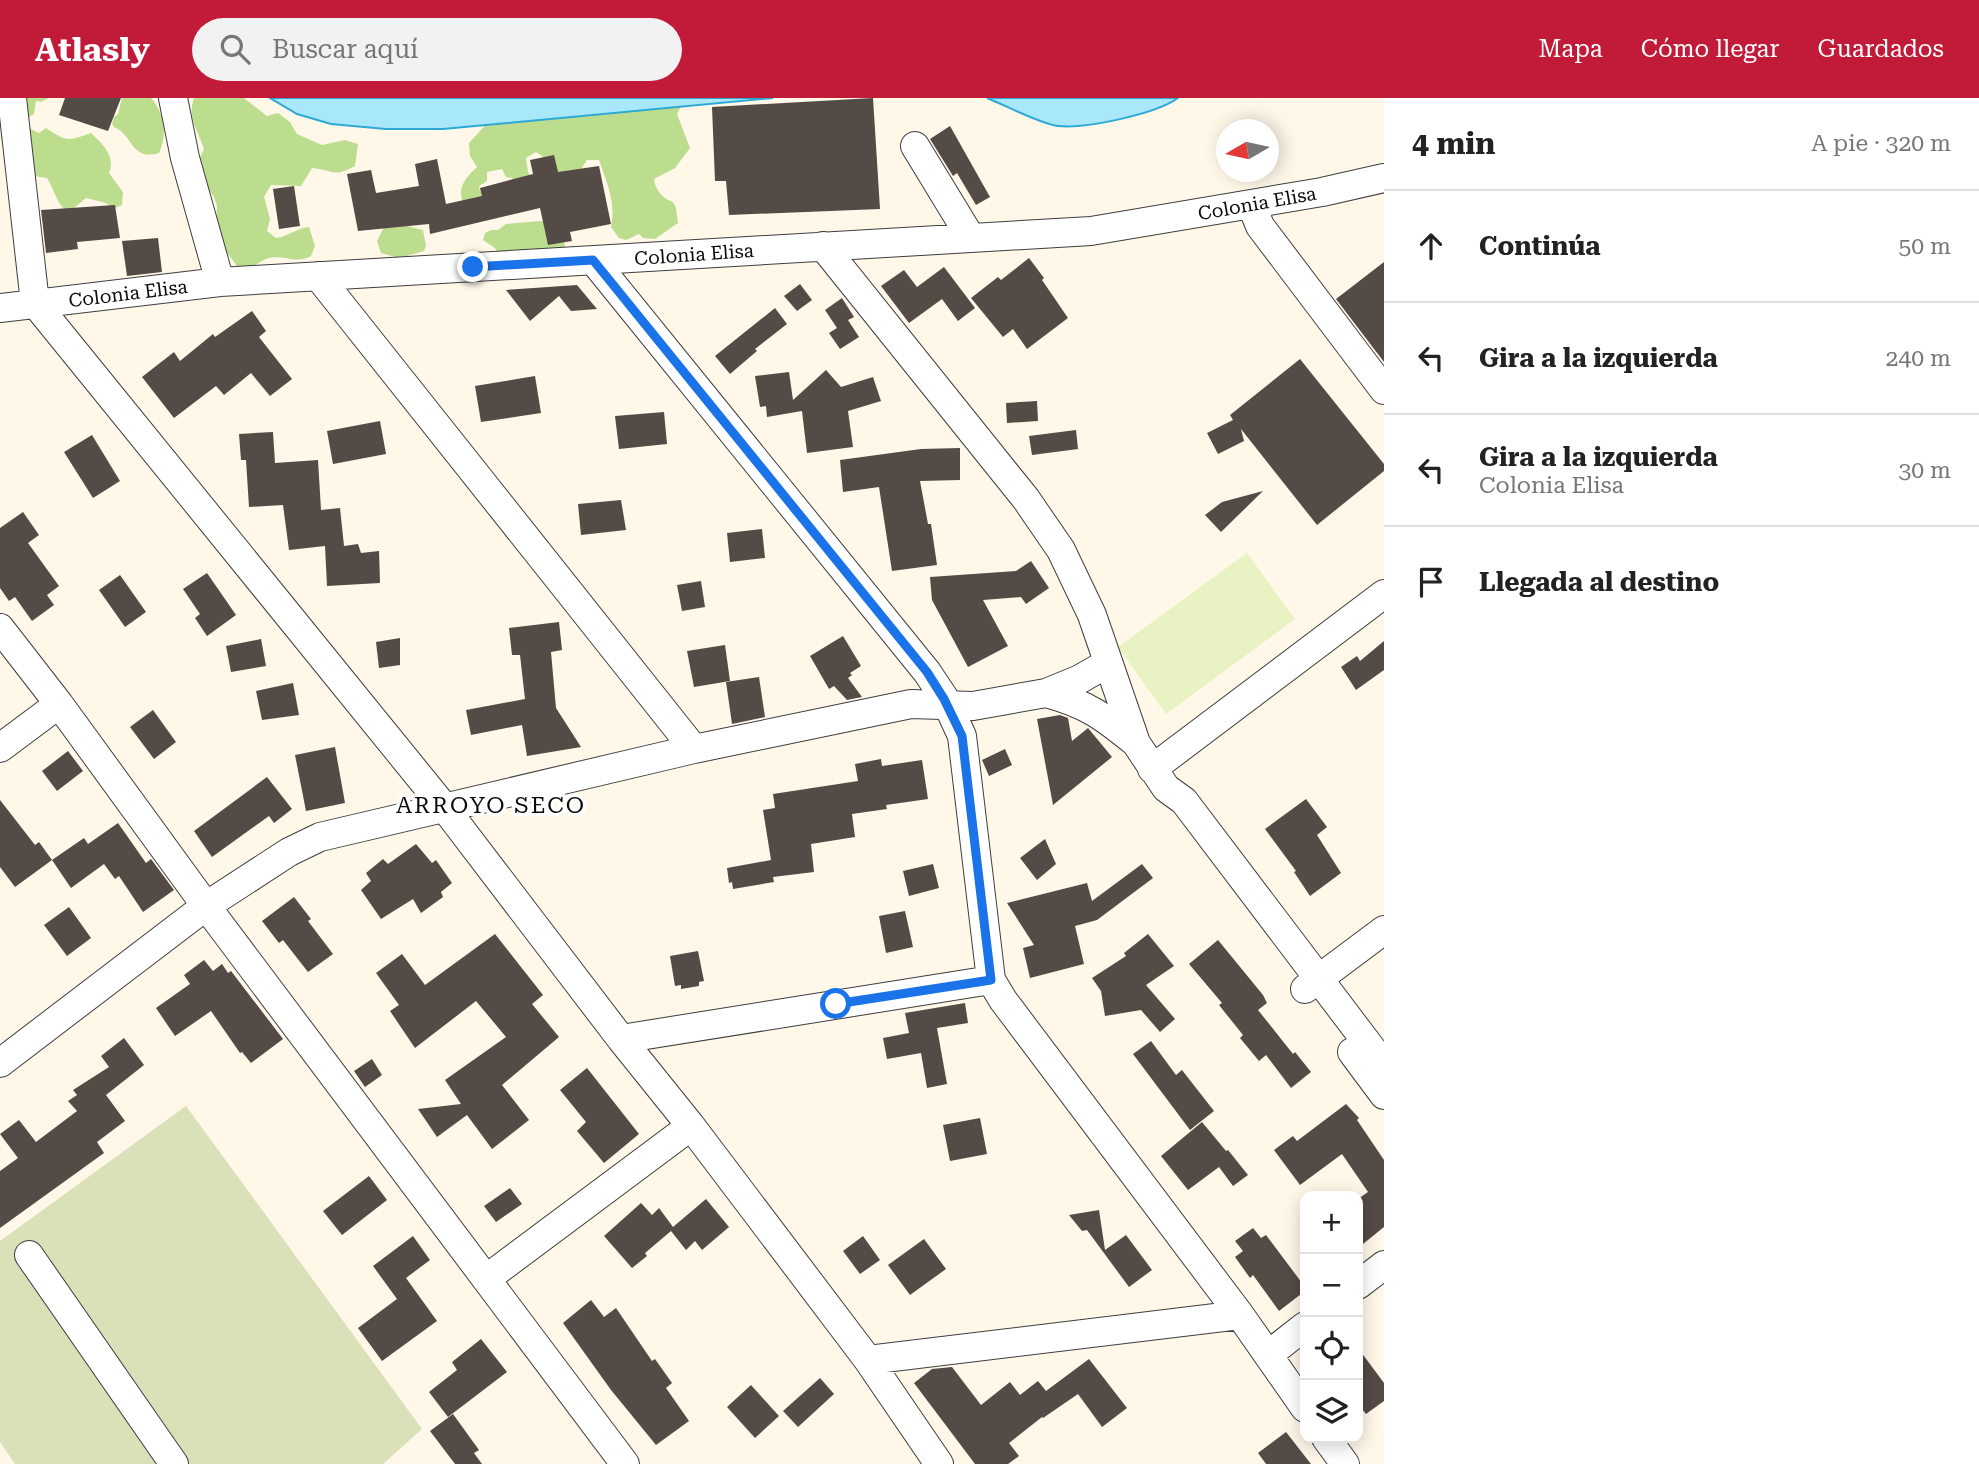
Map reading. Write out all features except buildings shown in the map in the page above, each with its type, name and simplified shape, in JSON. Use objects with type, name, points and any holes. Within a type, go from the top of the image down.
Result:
[{"type":"street","points":[[12,98],[35,303],[444,807],[868,1360],[939,1464]]},
{"type":"street","points":[[173,98],[185,158],[220,282]]},
{"type":"street","points":[[915,146],[971,238]]},
{"type":"street","name":"Colonia Elisa","points":[[0,308],[220,282],[1091,232],[1384,178]]},
{"type":"street","points":[[1251,204],[1260,226],[1384,390]]},
{"type":"street","points":[[823,246],[1026,499],[1061,550],[1092,615],[1136,743],[1159,779],[1170,810],[1312,984],[1384,1065]]},
{"type":"street","points":[[593,260],[927,672],[962,736],[991,980],[1003,1000],[1240,1315],[1300,1401]]},
{"type":"street","points":[[318,276],[694,749]]},
{"type":"street","points":[[1159,779],[1384,594]]},
{"type":"street","points":[[0,628],[625,1464]]},
{"type":"street","points":[[0,1063],[206,906],[289,852],[320,837],[694,749],[911,704],[973,706],[1046,693],[1080,679],[1108,663]]},
{"type":"street","points":[[1046,693],[1069,699],[1099,713],[1136,743]]},
{"type":"street","points":[[0,748],[59,704]]},
{"type":"street","points":[[1312,984],[1384,930]]},
{"type":"street","points":[[621,1039],[991,980]]},
{"type":"street","points":[[1312,984],[1384,1095]]},
{"type":"street","points":[[486,1279],[691,1126]]},
{"type":"street","points":[[29,1255],[174,1464]]},
{"type":"street","points":[[1363,1281],[1384,1265]]},
{"type":"street","points":[[868,1360],[1240,1315]]},
{"type":"street","points":[[1268,1355],[1300,1330]]},
{"type":"street","points":[[1330,1443],[1345,1464]]},
{"type":"green space","points":[[0,98],[49,98],[36,101],[34,114],[24,120],[25,126],[39,133],[46,128],[68,139],[91,133],[110,156],[109,173],[123,192],[122,205],[113,209],[106,203],[86,198],[66,211],[57,200],[47,178],[27,175],[8,142],[1,140]]},
{"type":"green space","points":[[122,98],[151,98],[162,117],[164,131],[159,153],[143,154],[114,127],[112,124]]},
{"type":"green space","points":[[194,98],[244,98],[267,116],[278,113],[290,122],[297,134],[322,145],[345,140],[358,144],[355,166],[348,170],[338,172],[312,168],[301,186],[271,185],[264,197],[270,219],[267,231],[276,238],[309,227],[315,246],[311,256],[300,259],[277,257],[239,269],[223,247],[216,222],[217,206],[203,182],[197,163],[204,149],[194,124]]},
{"type":"green space","points":[[667,98],[685,99],[677,114],[690,148],[675,168],[654,179],[660,194],[673,202],[678,223],[655,239],[643,238],[639,234],[626,240],[619,238],[611,227],[612,201],[599,160],[587,160],[579,172],[561,178],[536,152],[526,158],[531,177],[520,194],[512,178],[506,177],[502,169],[487,172],[487,181],[479,186],[480,191],[485,194],[467,210],[463,204],[462,187],[477,167],[470,156],[469,143],[491,119]]},
{"type":"green space","points":[[541,221],[559,232],[565,253],[499,255],[495,248],[483,240],[485,233],[498,230],[506,224]]},
{"type":"green space","points":[[395,223],[423,230],[426,246],[424,251],[399,258],[381,253],[377,241],[384,227]]},
{"type":"green space","points":[[1247,553],[1295,619],[1166,714],[1118,647]]},
{"type":"green space","points":[[186,1106],[422,1429],[383,1464],[15,1464],[0,1442],[0,1241]]},
{"type":"water","points":[[270,98],[773,98],[443,129],[386,129],[331,124],[297,114]]},
{"type":"water","points":[[987,98],[1178,98],[1137,115],[1102,123],[1058,126],[1042,122]]},
{"type":"district","name":"ARROYO SECO","points":[[491,805]]},
{"type":"route","points":[[473,267],[593,260],[927,672],[947,705],[962,736],[991,980],[836,1004]]}]
